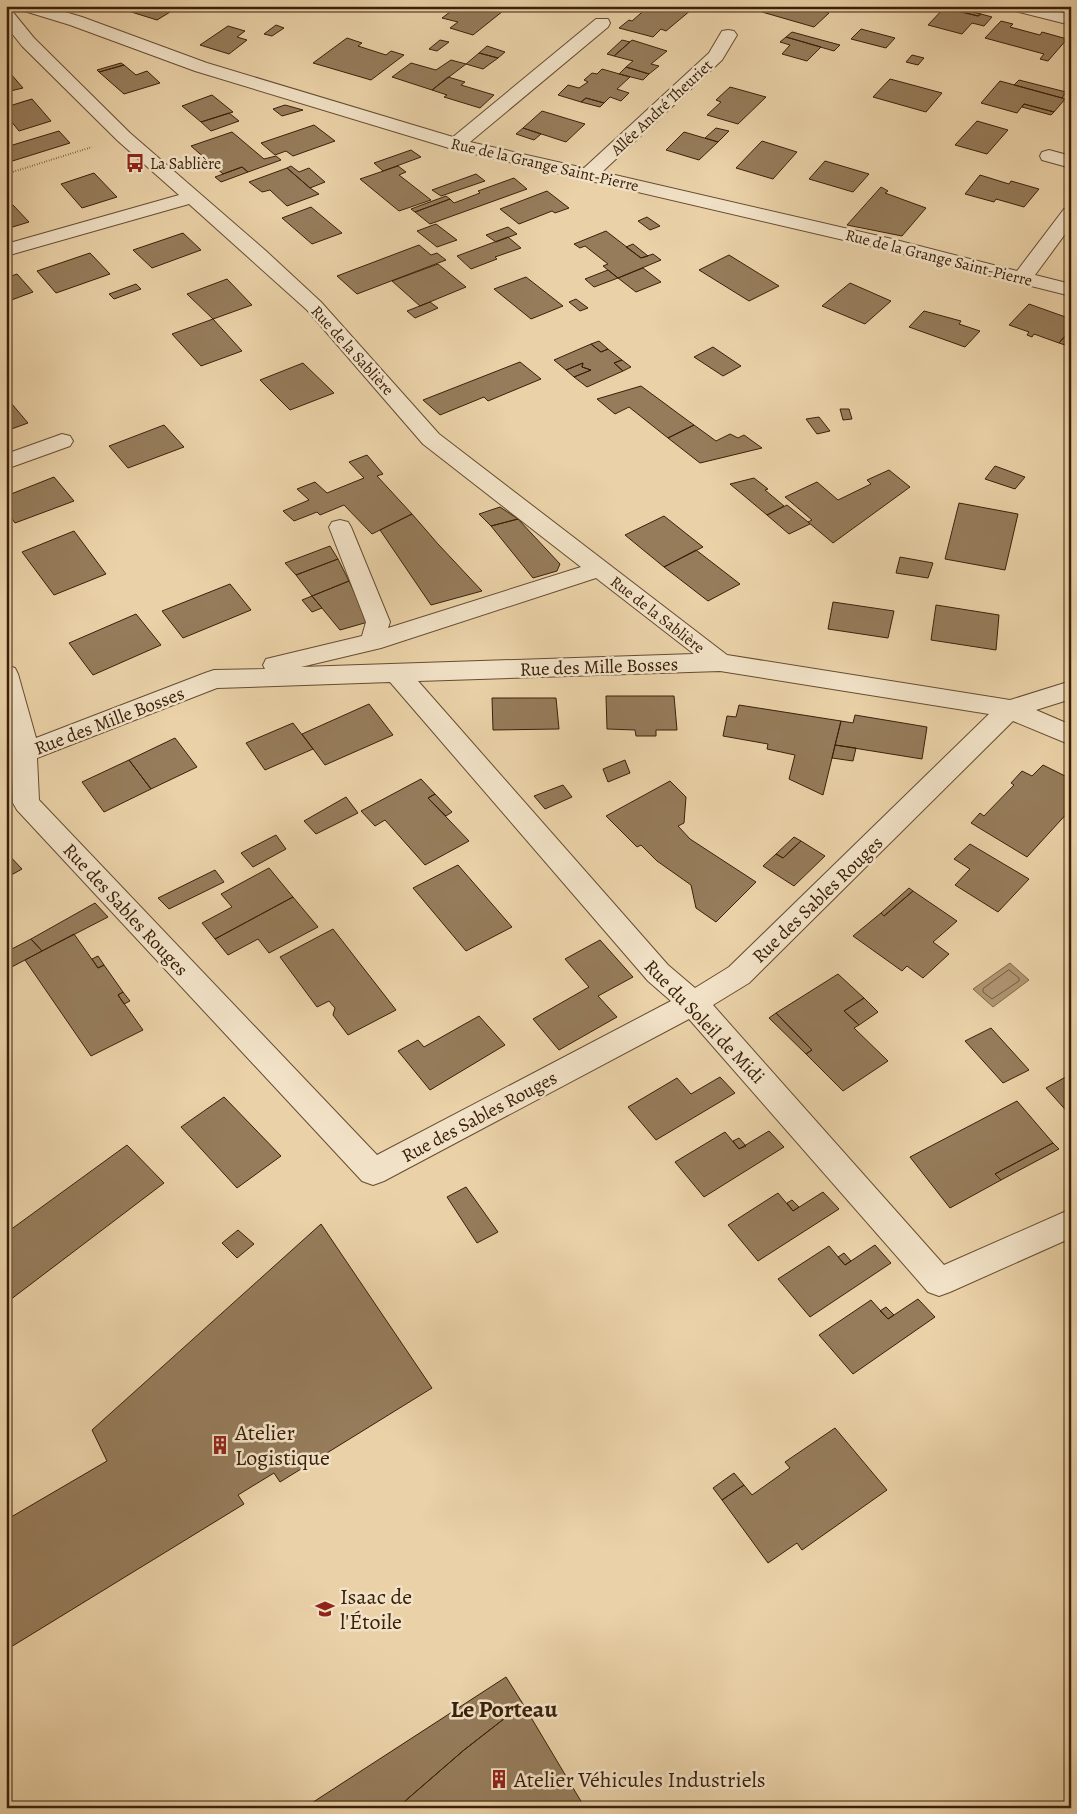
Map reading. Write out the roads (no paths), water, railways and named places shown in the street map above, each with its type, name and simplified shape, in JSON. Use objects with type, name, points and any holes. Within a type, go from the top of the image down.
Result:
[{"type":"street","points":[[6,7],[13,6]]},
{"type":"street","name":"Rue de la Grange Saint-Pierre","points":[[27,6],[76,21],[201,67],[456,144],[892,245],[1071,290]]},
{"type":"street","points":[[1017,6],[1071,20]]},
{"type":"street","name":"Rue de la Sablière","points":[[6,15],[28,42],[124,137],[314,306],[431,439],[720,662]]},
{"type":"street","points":[[456,144],[602,23]]},
{"type":"street","name":"Allée André Theuriet","points":[[588,175],[716,56],[728,35]]},
{"type":"street","points":[[1049,156],[1071,162]]},
{"type":"street","points":[[6,250],[193,197]]},
{"type":"street","points":[[1022,278],[1071,212]]},
{"type":"street","points":[[6,462],[62,441]]},
{"type":"street","points":[[340,527],[378,622],[372,642]]},
{"type":"street","name":"Rue des Mille Bosses","points":[[15,758],[214,679],[372,642],[599,568]]},
{"type":"street","name":"Rue des Mille Bosses","points":[[214,679],[720,662],[1010,709],[1071,736]]},
{"type":"street","name":"Rue du Soleil de Midi","points":[[397,673],[658,973],[693,1003],[940,1282],[1071,1223]]},
{"type":"street","points":[[6,674],[23,734],[15,758]]},
{"type":"street","name":"Rue des Mille Bosses","points":[[1010,709],[1071,690]]},
{"type":"street","name":"Rue des Sables Rouges","points":[[15,758],[26,803],[373,1172],[693,1003],[739,975],[1010,709]]},
{"type":"water","points":[[1010,963],[1029,980],[993,1007],[973,989]]},
{"type":"place","name":"La Sablière","points":[[135,163]]},
{"type":"place","name":"Atelier Logistique","points":[[220,1445]]},
{"type":"place","name":"Isaac de l'Étoile","points":[[325,1609]]},
{"type":"place","name":"Atelier Véhicules Industriels","points":[[499,1779]]},
{"type":"district","name":"Le Porteau","points":[[504,1709]]}]
